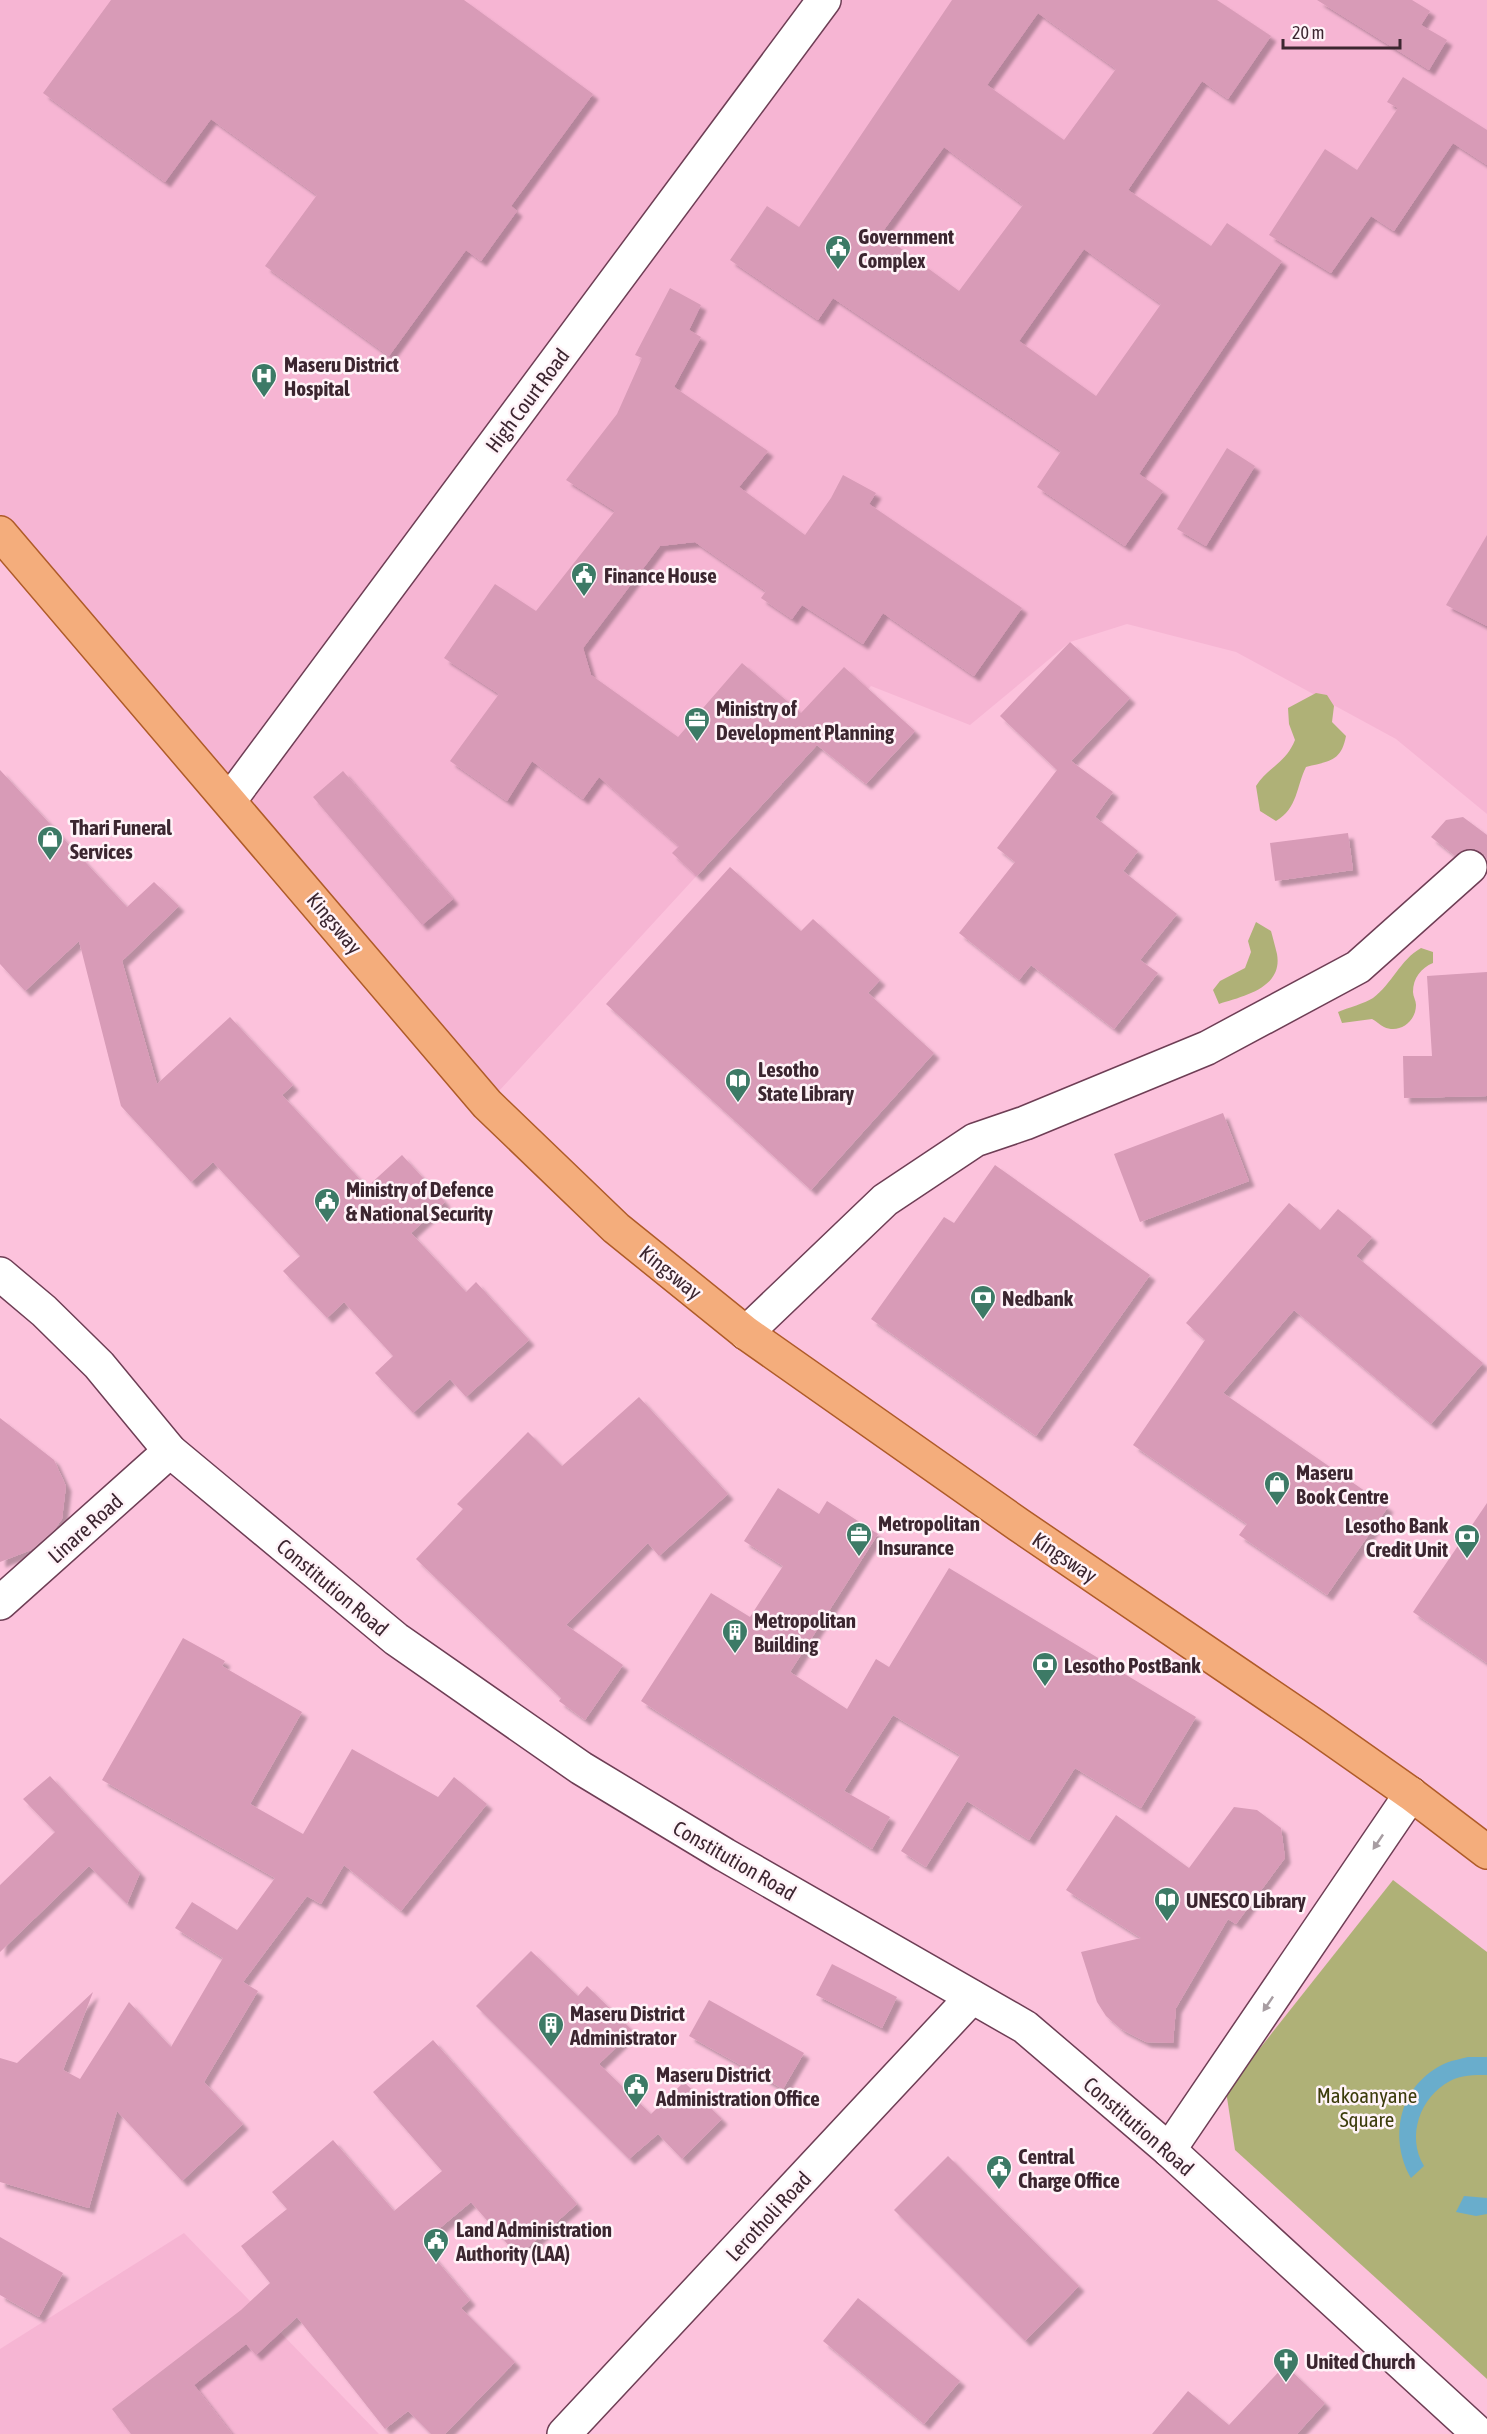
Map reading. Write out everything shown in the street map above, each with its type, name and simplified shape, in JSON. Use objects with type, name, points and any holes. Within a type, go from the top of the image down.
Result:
[{"type":"main road","name":"Kingsway","points":[[0,532],[487,1104],[616,1228],[746,1333],[1019,1525],[1411,1794],[1487,1852]]},
{"type":"street","name":"High Court Road","points":[[230,800],[824,0]]},
{"type":"street","points":[[746,1333],[885,1200],[975,1140],[1025,1123],[1207,1048],[1358,967],[1470,867]]},
{"type":"street","name":"Constitution Road","points":[[0,1274],[44,1311],[99,1365],[170,1451],[396,1639],[581,1768],[725,1855],[1025,2027],[1168,2150],[1479,2434]]},
{"type":"street","name":"Linare Road","points":[[0,1603],[170,1451]]},
{"type":"street","points":[[1168,2150],[1411,1794]]},
{"type":"street","name":"Lerotholi Road","points":[[564,2434],[972,1997]]},
{"type":"shaded area","points":[[0,0],[1487,0],[1487,814],[1396,739],[1236,652],[1127,624],[1070,642],[970,725],[871,686],[487,1104],[0,533]]},
{"type":"shaded area","points":[[184,2233],[379,2434],[0,2434],[0,2349]]},
{"type":"green space","points":[[1316,693],[1327,695],[1334,706],[1332,722],[1346,736],[1344,745],[1333,759],[1306,767],[1293,803],[1289,810],[1276,821],[1260,811],[1256,786],[1282,760],[1295,740],[1289,724],[1288,708]]},
{"type":"green space","points":[[1256,922],[1271,931],[1277,954],[1274,975],[1260,989],[1219,1004],[1213,990],[1220,981],[1245,968],[1251,952],[1248,941]]},
{"type":"green space","points":[[1421,948],[1433,952],[1433,963],[1421,971],[1414,982],[1415,1011],[1406,1025],[1390,1029],[1372,1019],[1342,1023],[1338,1012],[1373,998],[1386,986],[1407,959]]},
{"type":"green space","name":"Makoanyane Square","points":[[1393,1880],[1487,1952],[1487,2379],[1235,2150],[1226,2091]]},
{"type":"water","points":[[1468,2057],[1487,2057],[1487,2075],[1454,2079],[1431,2097],[1419,2118],[1416,2130],[1416,2142],[1424,2166],[1411,2178],[1400,2146],[1402,2113],[1408,2098],[1417,2084],[1430,2072],[1446,2063]]},
{"type":"water","points":[[1464,2196],[1487,2198],[1487,2214],[1476,2216],[1456,2212]]},
{"type":"building","points":[[111,0],[464,0],[593,94],[511,206],[517,211],[481,261],[466,250],[389,356],[265,266],[317,195],[211,119],[165,182],[43,93]]},
{"type":"building","name":"Government Complex","points":[[952,0],[1217,0],[1271,36],[1228,99],[1202,81],[1128,190],[1211,246],[1227,223],[1282,261],[1139,474],[1163,491],[1125,546],[1037,487],[1061,451],[833,298],[818,320],[730,260],[767,206],[799,227]],"holes":[[[1038,13],[1116,69],[1064,140],[987,85]],[[944,147],[1023,205],[959,291],[881,234]],[[1084,249],[1161,304],[1096,396],[1019,341]]]},
{"type":"building","points":[[1317,0],[1412,0],[1430,11],[1421,25],[1447,40],[1429,70]]},
{"type":"building","points":[[1403,77],[1487,130],[1487,165],[1453,143],[1394,231],[1371,216],[1331,273],[1269,235],[1325,149],[1357,170],[1398,108],[1387,102]]},
{"type":"building","points":[[670,288],[701,305],[689,330],[701,337],[674,387],[768,451],[739,487],[805,535],[831,498],[843,475],[876,493],[869,504],[1022,608],[974,676],[883,613],[863,644],[802,605],[792,619],[761,598],[766,591],[695,542],[660,546],[583,648],[591,675],[678,737],[742,663],[801,713],[844,667],[915,731],[866,784],[817,745],[697,876],[672,853],[679,846],[599,777],[583,799],[532,761],[507,801],[450,761],[499,694],[444,658],[495,584],[536,611],[615,511],[566,480],[617,414],[642,358],[635,355]]},
{"type":"building","points":[[1227,448],[1255,466],[1206,546],[1177,529]]},
{"type":"building","points":[[1487,535],[1487,626],[1446,605]]},
{"type":"building","points":[[1070,642],[1130,698],[1071,761],[1113,792],[1095,817],[1138,851],[1123,871],[1177,914],[1140,960],[1158,973],[1114,1029],[1031,965],[1019,980],[959,933],[1015,862],[997,848],[1057,770],[1000,716]]},
{"type":"building","points":[[0,770],[127,907],[154,882],[179,906],[122,961],[157,1084],[230,1017],[293,1085],[282,1095],[367,1187],[402,1155],[445,1202],[411,1233],[466,1292],[476,1282],[529,1340],[466,1397],[450,1379],[413,1413],[375,1373],[393,1356],[344,1302],[327,1318],[283,1271],[300,1256],[213,1162],[191,1182],[121,1106],[79,941],[25,991],[0,964]]},
{"type":"building","points":[[343,771],[453,899],[422,925],[313,797]]},
{"type":"building","points":[[1463,817],[1487,835],[1487,860],[1484,854],[1475,849],[1466,849],[1455,856],[1431,837],[1446,820]]},
{"type":"building","points":[[1348,833],[1353,870],[1275,881],[1270,843]]},
{"type":"building","points":[[730,867],[801,931],[813,919],[880,980],[868,993],[934,1053],[811,1190],[606,1004]]},
{"type":"building","points":[[1487,972],[1487,1096],[1404,1098],[1403,1056],[1432,1056],[1427,976]]},
{"type":"building","points":[[1223,1113],[1249,1181],[1140,1222],[1114,1154]]},
{"type":"building","name":"Nedbank","points":[[995,1165],[1150,1275],[1036,1436],[871,1319],[944,1217],[954,1223]]},
{"type":"building","points":[[1289,1203],[1320,1230],[1338,1209],[1372,1237],[1356,1256],[1483,1363],[1431,1424],[1294,1310],[1223,1393],[1388,1507],[1327,1595],[1239,1535],[1247,1524],[1133,1445],[1205,1340],[1186,1323]]},
{"type":"building","points":[[639,1397],[728,1494],[659,1556],[648,1543],[566,1625],[623,1665],[585,1720],[559,1701],[561,1698],[416,1559],[463,1509],[457,1504],[528,1432],[562,1466]]},
{"type":"building","points":[[0,1418],[54,1460],[66,1486],[62,1519],[54,1530],[31,1550],[0,1562]]},
{"type":"building","points":[[778,1488],[819,1514],[827,1501],[878,1534],[790,1672],[847,1709],[876,1659],[889,1667],[949,1568],[1196,1717],[1141,1808],[1075,1768],[1029,1840],[967,1801],[926,1867],[901,1851],[960,1755],[893,1715],[844,1791],[890,1817],[872,1849],[641,1701],[711,1593],[750,1617],[783,1566],[744,1541]]},
{"type":"building","name":"Lesotho Bank Credit Unit","points":[[1487,1503],[1487,1663],[1413,1612]]},
{"type":"building","points":[[183,1638],[225,1661],[222,1666],[302,1712],[250,1804],[303,1834],[352,1749],[438,1797],[454,1777],[487,1804],[401,1911],[344,1865],[321,1904],[307,1896],[243,1982],[258,1991],[204,2082],[243,2124],[182,2181],[117,2111],[89,2208],[0,2182],[0,2058],[17,2063],[93,1992],[63,2070],[80,2079],[129,2002],[171,2047],[223,1958],[175,1928],[192,1902],[237,1930],[275,1878],[102,1780]]},
{"type":"building","points":[[50,1776],[140,1873],[127,1904],[89,1866],[0,1952],[0,1885],[55,1832],[23,1799]]},
{"type":"building","points":[[1234,1807],[1257,1810],[1281,1828],[1285,1858],[1236,1924],[1228,1919],[1176,2008],[1173,2043],[1146,2042],[1121,2029],[1106,2016],[1097,2002],[1081,1952],[1141,1938],[1066,1890],[1116,1815],[1189,1868]]},
{"type":"building","name":"Maseru District Administrator","points":[[531,1951],[578,1996],[587,1986],[633,2031],[599,2064],[651,2114],[684,2082],[722,2119],[682,2159],[658,2134],[629,2159],[476,2006]]},
{"type":"building","points":[[832,1964],[897,1997],[882,2028],[816,1995]]},
{"type":"building","points":[[709,2000],[804,2053],[783,2089],[689,2036]]},
{"type":"building","points":[[433,2040],[577,2204],[518,2256],[471,2202],[422,2243],[470,2300],[461,2308],[515,2362],[445,2434],[431,2434],[408,2411],[385,2429],[297,2317],[256,2355],[246,2344],[194,2385],[232,2434],[131,2434],[112,2409],[241,2310],[270,2283],[241,2246],[287,2209],[272,2192],[333,2140],[394,2211],[442,2171],[373,2092]]},
{"type":"building","points":[[948,2156],[1079,2286],[1025,2341],[894,2210]]},
{"type":"building","points":[[0,2237],[63,2273],[39,2317],[0,2295]]},
{"type":"building","points":[[858,2298],[960,2381],[924,2424],[823,2341]]},
{"type":"building","name":"United Church","points":[[1285,2365],[1325,2403],[1297,2434],[1152,2434],[1188,2391],[1229,2425]]},
{"type":"place","name":"Government Complex","points":[[838,271]]},
{"type":"place","name":"Maseru District Hospital","points":[[264,399]]},
{"type":"place","name":"Finance House","points":[[584,598]]},
{"type":"place","name":"Ministry of Development Planning","points":[[697,743]]},
{"type":"place","name":"Thari Funeral Services","points":[[50,862]]},
{"type":"place","name":"Lesotho State Library","points":[[738,1104]]},
{"type":"place","name":"Ministry of Defence & National Security","points":[[327,1224]]},
{"type":"place","name":"Nedbank","points":[[983,1321]]},
{"type":"place","name":"Maseru Book Centre","points":[[1277,1507]]},
{"type":"place","name":"Metropolitan Insurance","points":[[859,1558]]},
{"type":"place","name":"Lesotho Bank Credit Unit","points":[[1467,1560]]},
{"type":"place","name":"Metropolitan Building","points":[[735,1655]]},
{"type":"place","name":"Lesotho PostBank","points":[[1045,1688]]},
{"type":"place","name":"UNESCO Library","points":[[1167,1923]]},
{"type":"place","name":"Maseru District Administrator","points":[[551,2048]]},
{"type":"place","name":"Maseru District Administration Office","points":[[636,2109]]},
{"type":"place","name":"Central Charge Office","points":[[999,2191]]},
{"type":"place","name":"Land Administration Authority (LAA)","points":[[436,2264]]},
{"type":"place","name":"United Church","points":[[1286,2384]]}]
